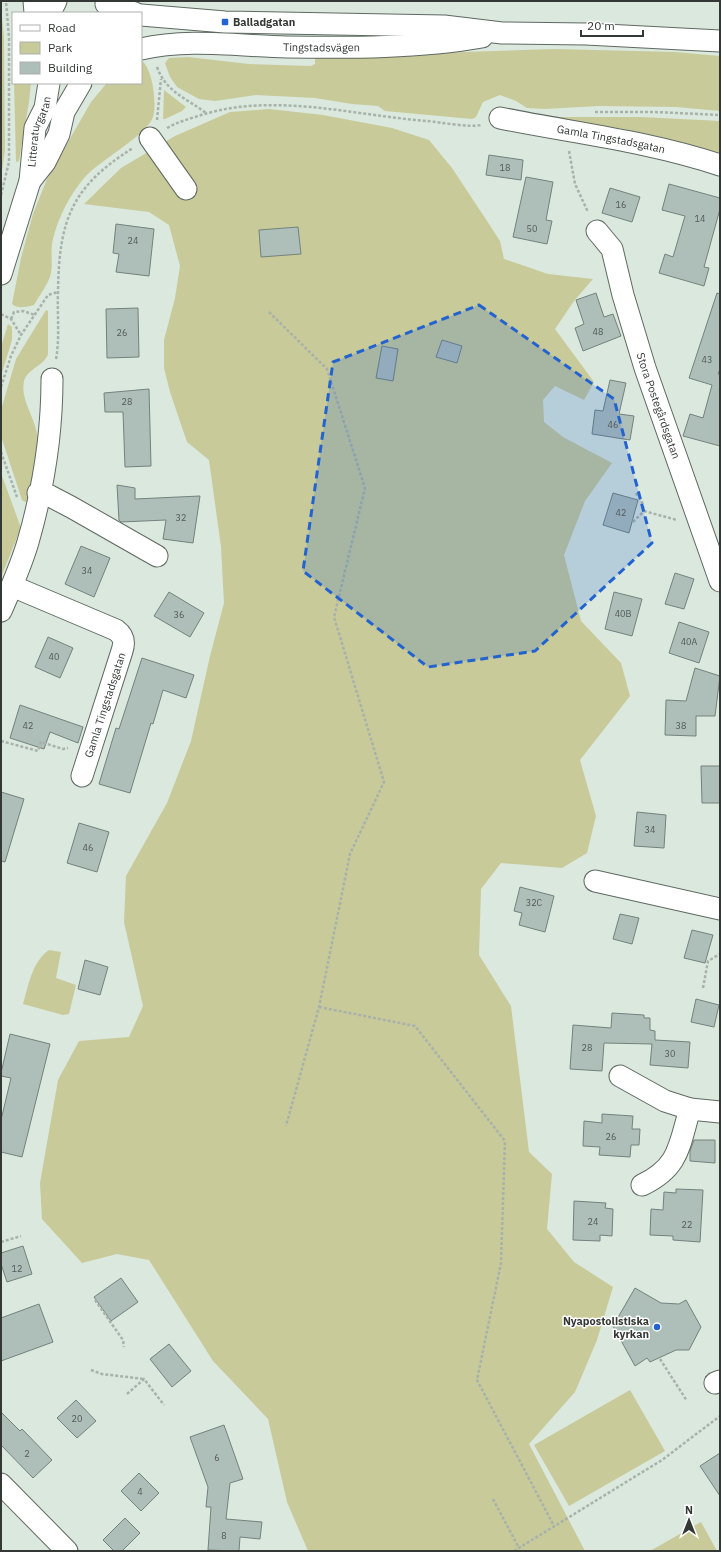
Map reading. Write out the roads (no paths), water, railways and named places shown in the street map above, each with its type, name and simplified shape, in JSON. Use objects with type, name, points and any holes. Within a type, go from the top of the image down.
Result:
[{"type":"street","points":[[34,1],[35,12]]},
{"type":"street","points":[[50,12],[56,1]]},
{"type":"street","points":[[106,6],[131,12]]},
{"type":"street","name":"Tingstadsvägen","points":[[142,15],[225,22],[444,26],[502,33],[586,34],[720,41]]},
{"type":"street","name":"Tingstadsvägen","points":[[142,49],[172,44],[288,47],[447,43],[502,33]]},
{"type":"street","points":[[35,128],[36,84]]},
{"type":"street","name":"Litteraturgatan","points":[[1,274],[30,181],[35,128],[44,108],[50,84]]},
{"type":"street","name":"Litteraturgatan","points":[[30,181],[45,162],[60,134],[64,112],[80,84]]},
{"type":"street","name":"Litteraturgatan","points":[[60,134],[70,125],[97,84]]},
{"type":"street","name":"Gamla Tingstadsgatan","points":[[500,118],[566,129],[684,153],[720,165]]},
{"type":"street","points":[[153,136],[186,189]]},
{"type":"street","name":"Stora Postegårdsgatan","points":[[597,231],[612,249],[623,295],[645,368],[720,581]]},
{"type":"street","points":[[1,611],[28,543],[35,514],[52,420],[52,378]]},
{"type":"street","points":[[38,493],[50,496],[72,507],[157,556]]},
{"type":"street","name":"Gamla Tingstadsgatan","points":[[12,586],[116,630],[122,636],[124,641],[82,776]]},
{"type":"street","points":[[595,880],[720,909]]},
{"type":"street","points":[[620,1076],[665,1101],[690,1109],[720,1112]]},
{"type":"street","points":[[642,1185],[656,1178],[668,1168],[683,1140],[690,1109]]},
{"type":"street","points":[[1,1484],[67,1551]]},
{"type":"place","name":"Balladgatan","points":[[225,22]]},
{"type":"place","name":"Nyapostolistiska kyrkan","points":[[657,1327]]}]
